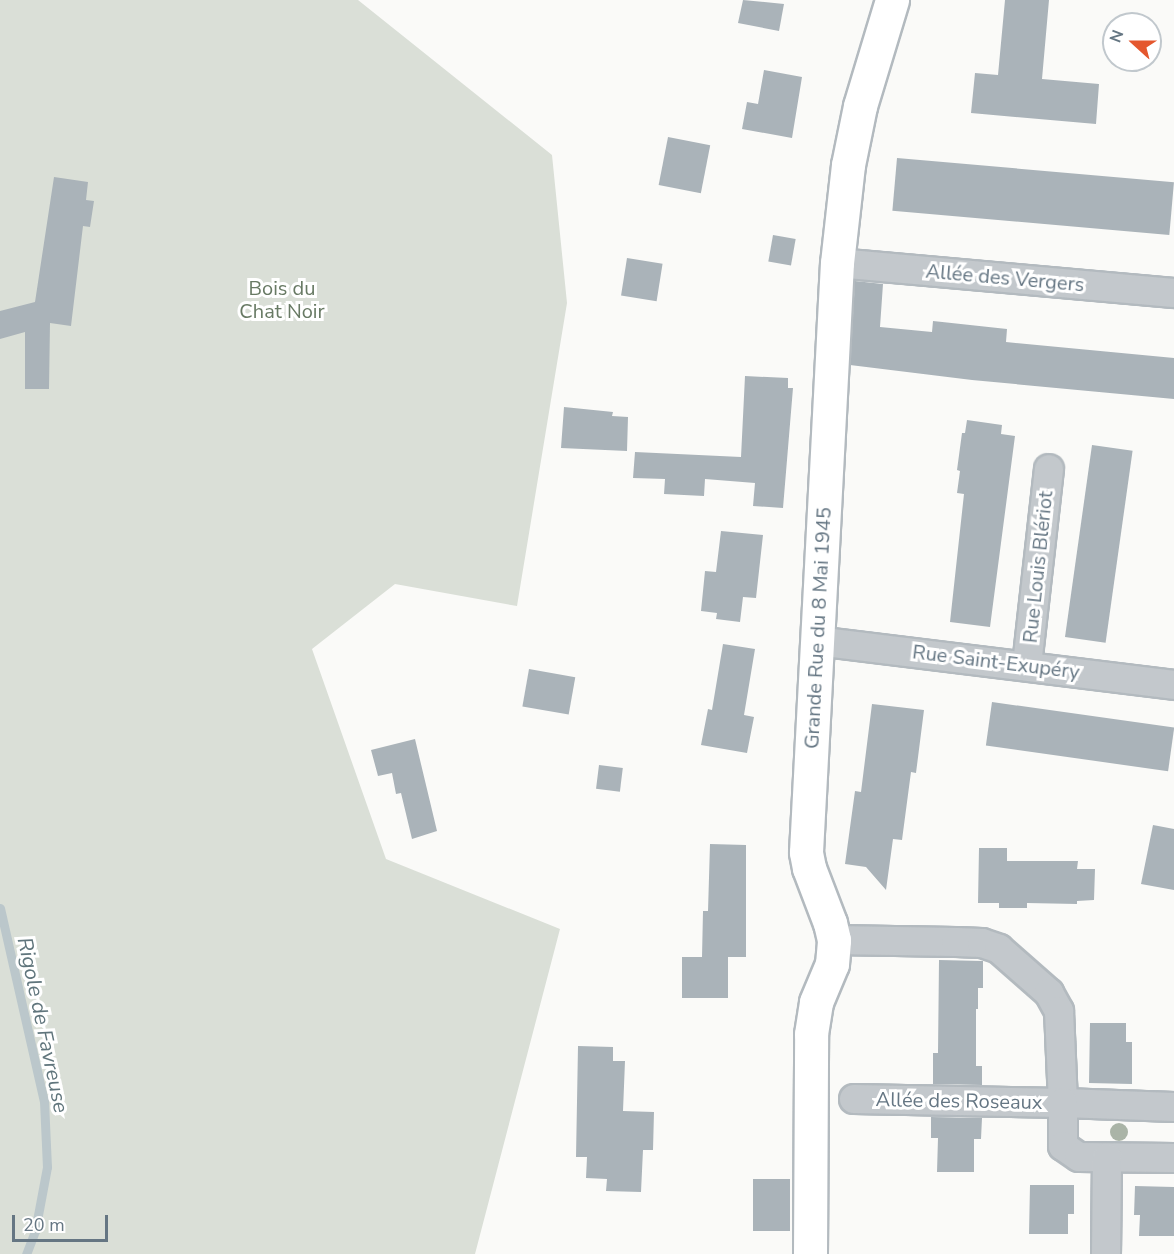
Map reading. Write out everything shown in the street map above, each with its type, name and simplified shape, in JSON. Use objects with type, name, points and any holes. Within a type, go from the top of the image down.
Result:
[{"type":"main road","name":"Grande Rue du 8 Mai 1945","points":[[810,1254],[811,1034],[816,1002],[832,964],[834,940],[830,922],[808,868],[806,852],[837,263],[848,165],[860,105],[892,0]]},
{"type":"street","name":"Allée des Vergers","points":[[837,263],[1174,293]]},
{"type":"street","name":"Rue Louis Blériot","points":[[1027,665],[1049,469]]},
{"type":"street","name":"Rue Saint-Exupéry","points":[[817,641],[1027,665],[1174,685]]},
{"type":"street","points":[[834,940],[982,943],[999,949],[1012,958],[1049,993],[1059,1011],[1062,1026],[1063,1146],[1079,1157],[1174,1158]]},
{"type":"street","name":"Allée des Roseaux","points":[[854,1099],[1174,1107]]},
{"type":"street","points":[[1106,1254],[1107,1158]]},
{"type":"green space","name":"Bois du Chat Noir","points":[[0,0],[358,0],[552,155],[567,303],[517,606],[395,584],[312,649],[386,859],[560,929],[475,1254],[0,1254]]},
{"type":"building","points":[[743,0],[784,4],[779,31],[738,23]]},
{"type":"building","points":[[1005,0],[1049,0],[1042,79],[1099,84],[1096,124],[971,113],[975,73],[998,75]]},
{"type":"building","points":[[764,70],[802,77],[792,138],[742,129],[747,102],[758,104]]},
{"type":"building","points":[[668,137],[710,145],[701,193],[659,185]]},
{"type":"building","points":[[897,158],[1174,182],[1169,235],[892,211]]},
{"type":"building","points":[[54,177],[88,182],[86,200],[94,201],[90,227],[83,226],[71,326],[50,323],[49,389],[25,389],[25,332],[0,339],[0,311],[35,302]]},
{"type":"building","points":[[773,235],[796,239],[791,266],[768,262]]},
{"type":"building","points":[[627,258],[663,264],[657,301],[621,296]]},
{"type":"building","points":[[855,281],[883,284],[880,327],[932,332],[933,321],[1007,329],[1006,342],[1174,358],[1174,399],[972,380],[850,365]]},
{"type":"building","points":[[745,376],[788,378],[788,388],[793,388],[783,508],[753,506],[755,483],[705,479],[704,496],[664,494],[665,479],[633,478],[635,452],[741,457]]},
{"type":"building","points":[[564,407],[613,412],[612,416],[628,417],[627,451],[561,448]]},
{"type":"building","points":[[967,420],[1002,425],[1001,434],[1015,436],[990,627],[950,622],[964,494],[957,493],[960,471],[957,470],[962,433],[965,433]]},
{"type":"building","points":[[1092,445],[1133,451],[1106,643],[1065,637]]},
{"type":"building","points":[[721,531],[763,535],[756,598],[743,597],[740,622],[716,619],[717,613],[701,611],[705,571],[716,572]]},
{"type":"building","points":[[723,644],[755,649],[744,715],[754,717],[747,753],[701,745],[708,709],[712,710]]},
{"type":"building","points":[[529,669],[575,677],[569,715],[522,706]]},
{"type":"building","points":[[992,702],[1174,728],[1168,771],[986,746]]},
{"type":"building","points":[[872,704],[924,710],[916,773],[911,772],[902,840],[893,839],[886,890],[866,867],[845,864],[855,791],[861,792]]},
{"type":"building","points":[[415,739],[437,831],[412,839],[401,793],[396,794],[392,773],[378,776],[371,750]]},
{"type":"building","points":[[599,765],[623,768],[620,792],[596,789]]},
{"type":"building","points":[[1153,825],[1174,829],[1174,890],[1141,884]]},
{"type":"building","points":[[710,844],[746,845],[746,957],[728,957],[728,998],[682,998],[682,957],[702,957],[703,911],[708,911]]},
{"type":"building","points":[[979,848],[1007,848],[1007,861],[1078,861],[1077,869],[1095,869],[1094,900],[1077,901],[1077,904],[1027,903],[1027,908],[999,908],[999,903],[978,903]]},
{"type":"building","points":[[939,960],[983,961],[983,988],[978,988],[978,1009],[976,1009],[976,1066],[982,1066],[982,1085],[933,1084],[933,1053],[938,1053]]},
{"type":"building","points":[[1090,1023],[1126,1023],[1126,1042],[1132,1042],[1132,1084],[1089,1083]]},
{"type":"building","points":[[578,1046],[613,1047],[613,1061],[625,1061],[623,1111],[654,1112],[653,1150],[643,1150],[641,1192],[606,1191],[607,1179],[586,1178],[587,1157],[576,1157]]},
{"type":"building","points":[[931,1117],[982,1118],[981,1139],[974,1139],[974,1172],[937,1172],[938,1138],[931,1138]]},
{"type":"building","points":[[753,1179],[790,1179],[790,1231],[753,1231]]},
{"type":"building","points":[[1030,1185],[1074,1185],[1074,1214],[1068,1214],[1068,1234],[1029,1234]]},
{"type":"building","points":[[1135,1186],[1174,1187],[1174,1236],[1139,1236],[1140,1215],[1134,1215]]},
{"type":"waterway","name":"Rigole de Favreuse","points":[[0,908],[44,1101],[47,1167],[35,1231],[26,1254]]}]
